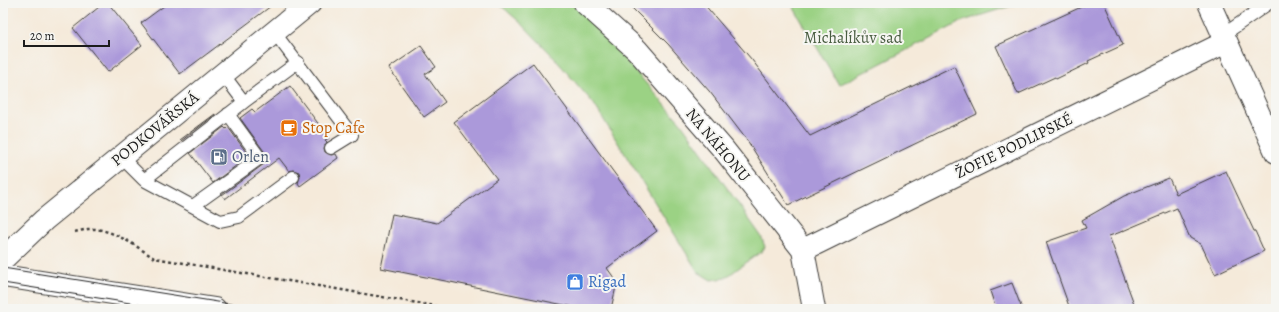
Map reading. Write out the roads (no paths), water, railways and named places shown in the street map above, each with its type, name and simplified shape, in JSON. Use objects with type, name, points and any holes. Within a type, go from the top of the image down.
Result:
[{"type":"street","name":"PODKOVÁŘSKÁ","points":[[3,259],[44,220],[310,3]]},
{"type":"street","name":"NA NÁHONU","points":[[585,3],[642,56],[724,150],[803,250],[814,309]]},
{"type":"street","points":[[1209,3],[1276,152]]},
{"type":"street","name":"ŽOFIE PODLIPSKÉ","points":[[803,250],[1224,38]]},
{"type":"street","points":[[3,276],[215,309]]},
{"type":"lane","points":[[1224,38],[1269,3]]},
{"type":"lane","points":[[274,32],[352,135],[331,148]]},
{"type":"lane","points":[[144,180],[228,114],[298,62]]},
{"type":"lane","points":[[223,74],[244,102]]},
{"type":"lane","points":[[193,206],[260,158],[228,114]]},
{"type":"lane","points":[[121,157],[144,180],[220,221],[239,217],[293,177]]},
{"type":"tram line","points":[[3,268],[262,309]]},
{"type":"tram line","points":[[3,283],[168,309]]},
{"type":"place","name":"Stop Cafe","points":[[289,128]]},
{"type":"place","name":"Orlen","points":[[219,157]]},
{"type":"place","name":"Rigad","points":[[575,282]]},
{"type":"park label","name":"Michalíkův sad","points":[[853,38]]}]
